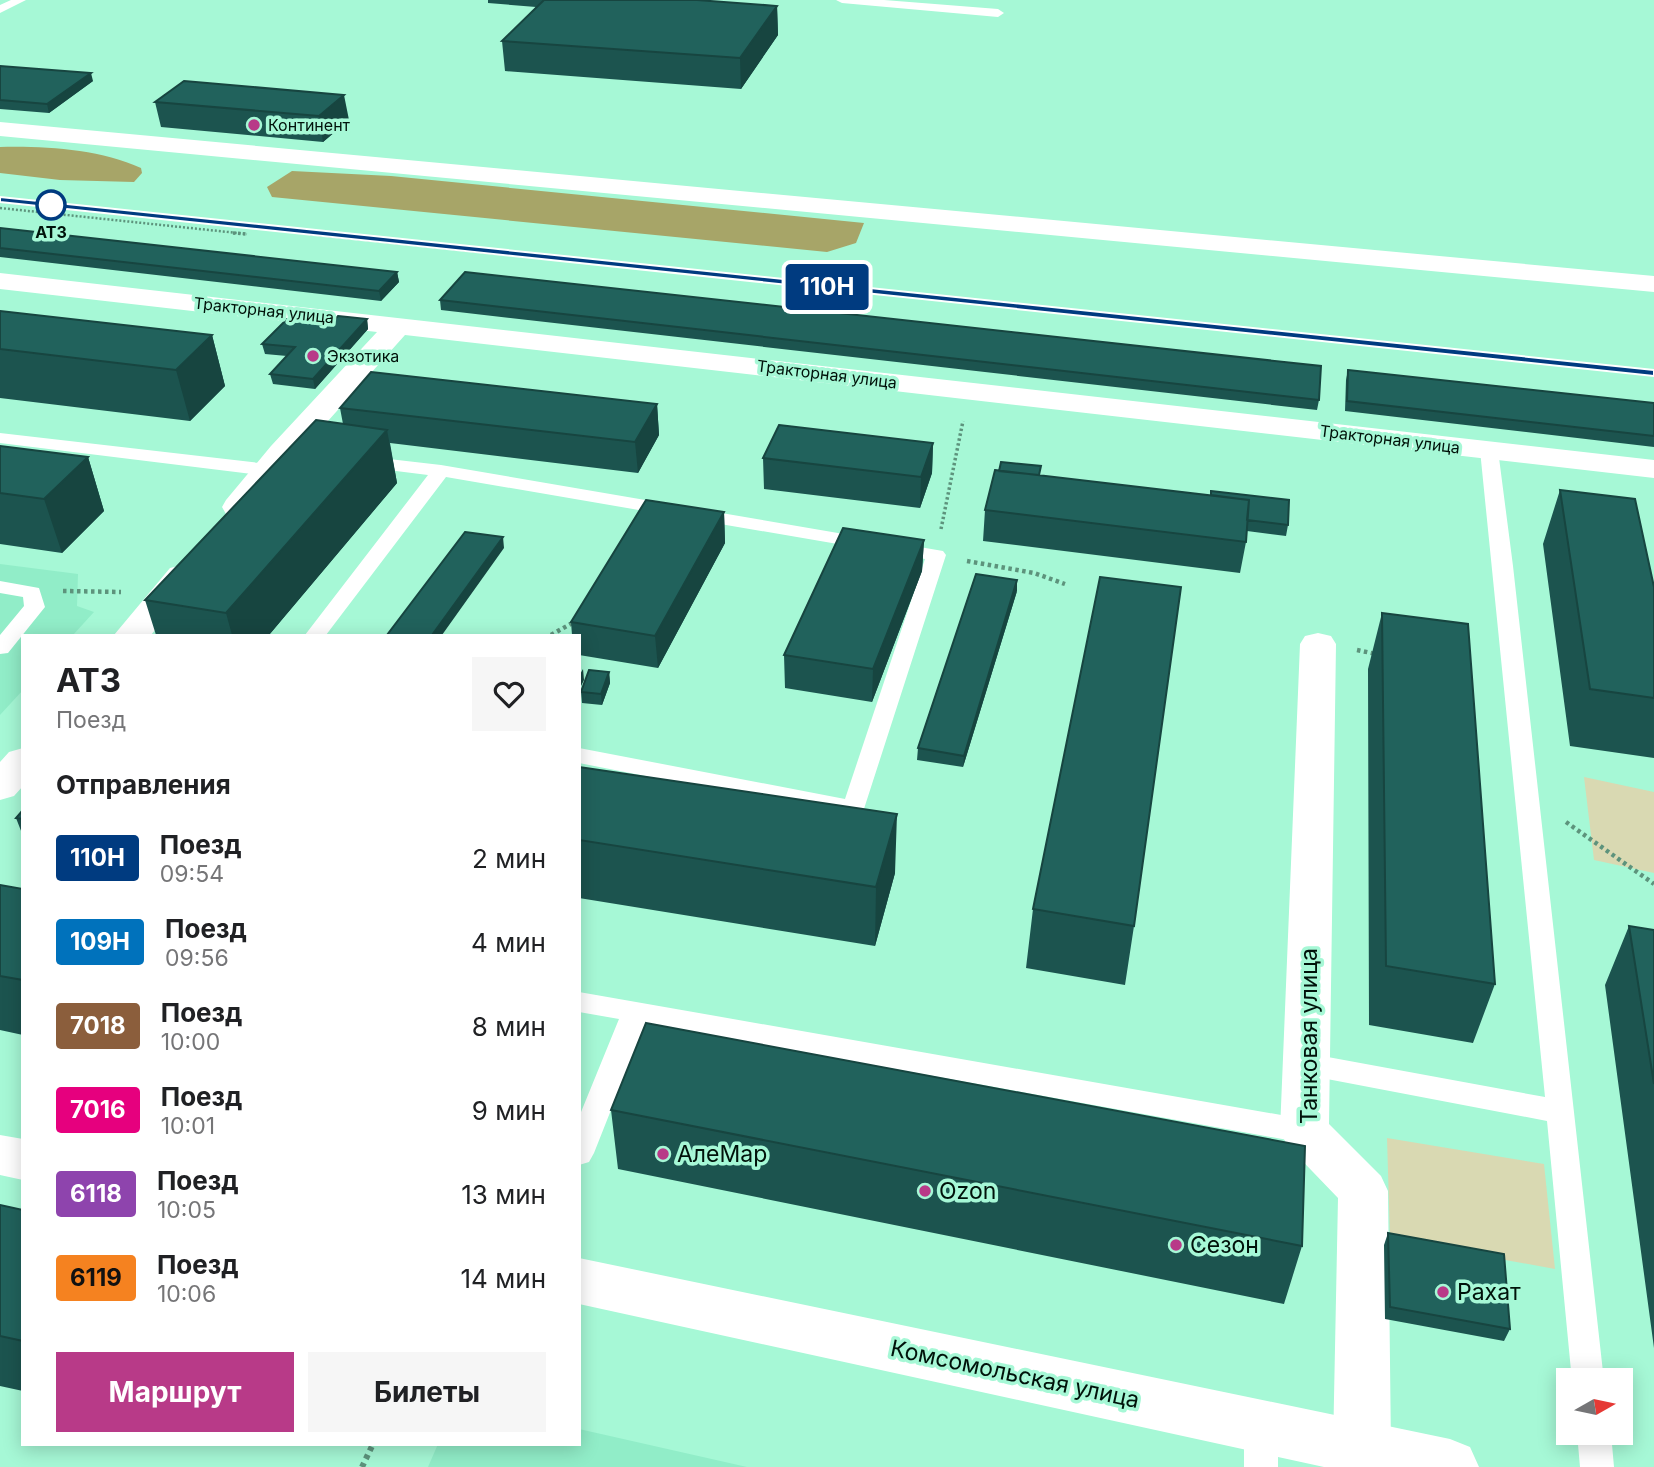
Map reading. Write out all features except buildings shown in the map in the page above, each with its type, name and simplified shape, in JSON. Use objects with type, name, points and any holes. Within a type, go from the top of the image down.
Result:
[{"type":"street","points":[[0,129],[1654,284]]},
{"type":"street","name":"Тракторная улица","points":[[0,281],[1654,469]]},
{"type":"street","points":[[133,634],[207,544],[286,460],[399,325]]},
{"type":"street","name":"Танковая улица","points":[[1318,644],[1304,1131],[1363,1191],[1362,1448]]},
{"type":"street","points":[[0,787],[21,763]]},
{"type":"street","points":[[0,1155],[21,1160]]},
{"type":"street","name":"Комсомольская улица","points":[[581,1281],[1261,1447],[1362,1448],[1450,1467]]},
{"type":"lane","points":[[0,10],[20,0]]},
{"type":"lane","points":[[842,0],[998,13]]},
{"type":"lane","points":[[0,438],[286,460]]},
{"type":"lane","points":[[1489,450],[1518,689],[1526,794],[1587,1368]]},
{"type":"lane","points":[[348,460],[440,471],[936,555],[854,809],[581,755]]},
{"type":"lane","points":[[316,634],[440,471]]},
{"type":"lane","points":[[0,587],[33,592],[34,607],[0,648]]},
{"type":"lane","points":[[581,1002],[1304,1131]]},
{"type":"lane","points":[[581,1148],[636,1012]]},
{"type":"lane","points":[[1306,1064],[1561,1112]]},
{"type":"lane","points":[[1595,1446],[1597,1467]]},
{"type":"path","points":[[0,208],[247,234]]},
{"type":"path","points":[[969,391],[936,555],[1034,573],[1065,584]]},
{"type":"path","points":[[33,592],[139,592],[163,597]]},
{"type":"path","points":[[553,634],[573,623],[581,611]]},
{"type":"path","points":[[1318,644],[1381,654]]},
{"type":"path","points":[[1526,794],[1654,884]]},
{"type":"path","points":[[362,1467],[372,1446]]},
{"type":"shaded area","points":[[0,147],[54,148],[90,153],[141,168],[142,173],[134,182],[60,180],[0,173]]},
{"type":"shaded area","points":[[292,171],[391,176],[864,223],[856,243],[827,252],[272,197],[267,187]]},
{"type":"shaded area","points":[[0,564],[78,574],[77,606],[94,612],[74,634],[21,634],[21,692],[0,715]]},
{"type":"shaded area","points":[[1584,777],[1654,792],[1654,873],[1594,860]]},
{"type":"shaded area","points":[[1387,1138],[1544,1164],[1555,1269],[1390,1239]]},
{"type":"shaded area","points":[[581,1429],[747,1467],[428,1467],[437,1446],[581,1446]]},
{"type":"railway","points":[[0,200],[328,234]]},
{"type":"railway","points":[[311,233],[1654,373]]},
{"type":"train","name":"110Н","points":[[0,200],[1654,373]]},
{"type":"place","name":"Континент","points":[[254,125]]},
{"type":"place","name":"АТЗ","points":[[51,205]]},
{"type":"place","name":"Экзотика","points":[[313,356]]},
{"type":"place","name":"АлеМар","points":[[663,1154]]},
{"type":"place","name":"Ozon","points":[[925,1191]]},
{"type":"place","name":"Сезон","points":[[1176,1245]]},
{"type":"place","name":"Рахат","points":[[1443,1292]]}]
